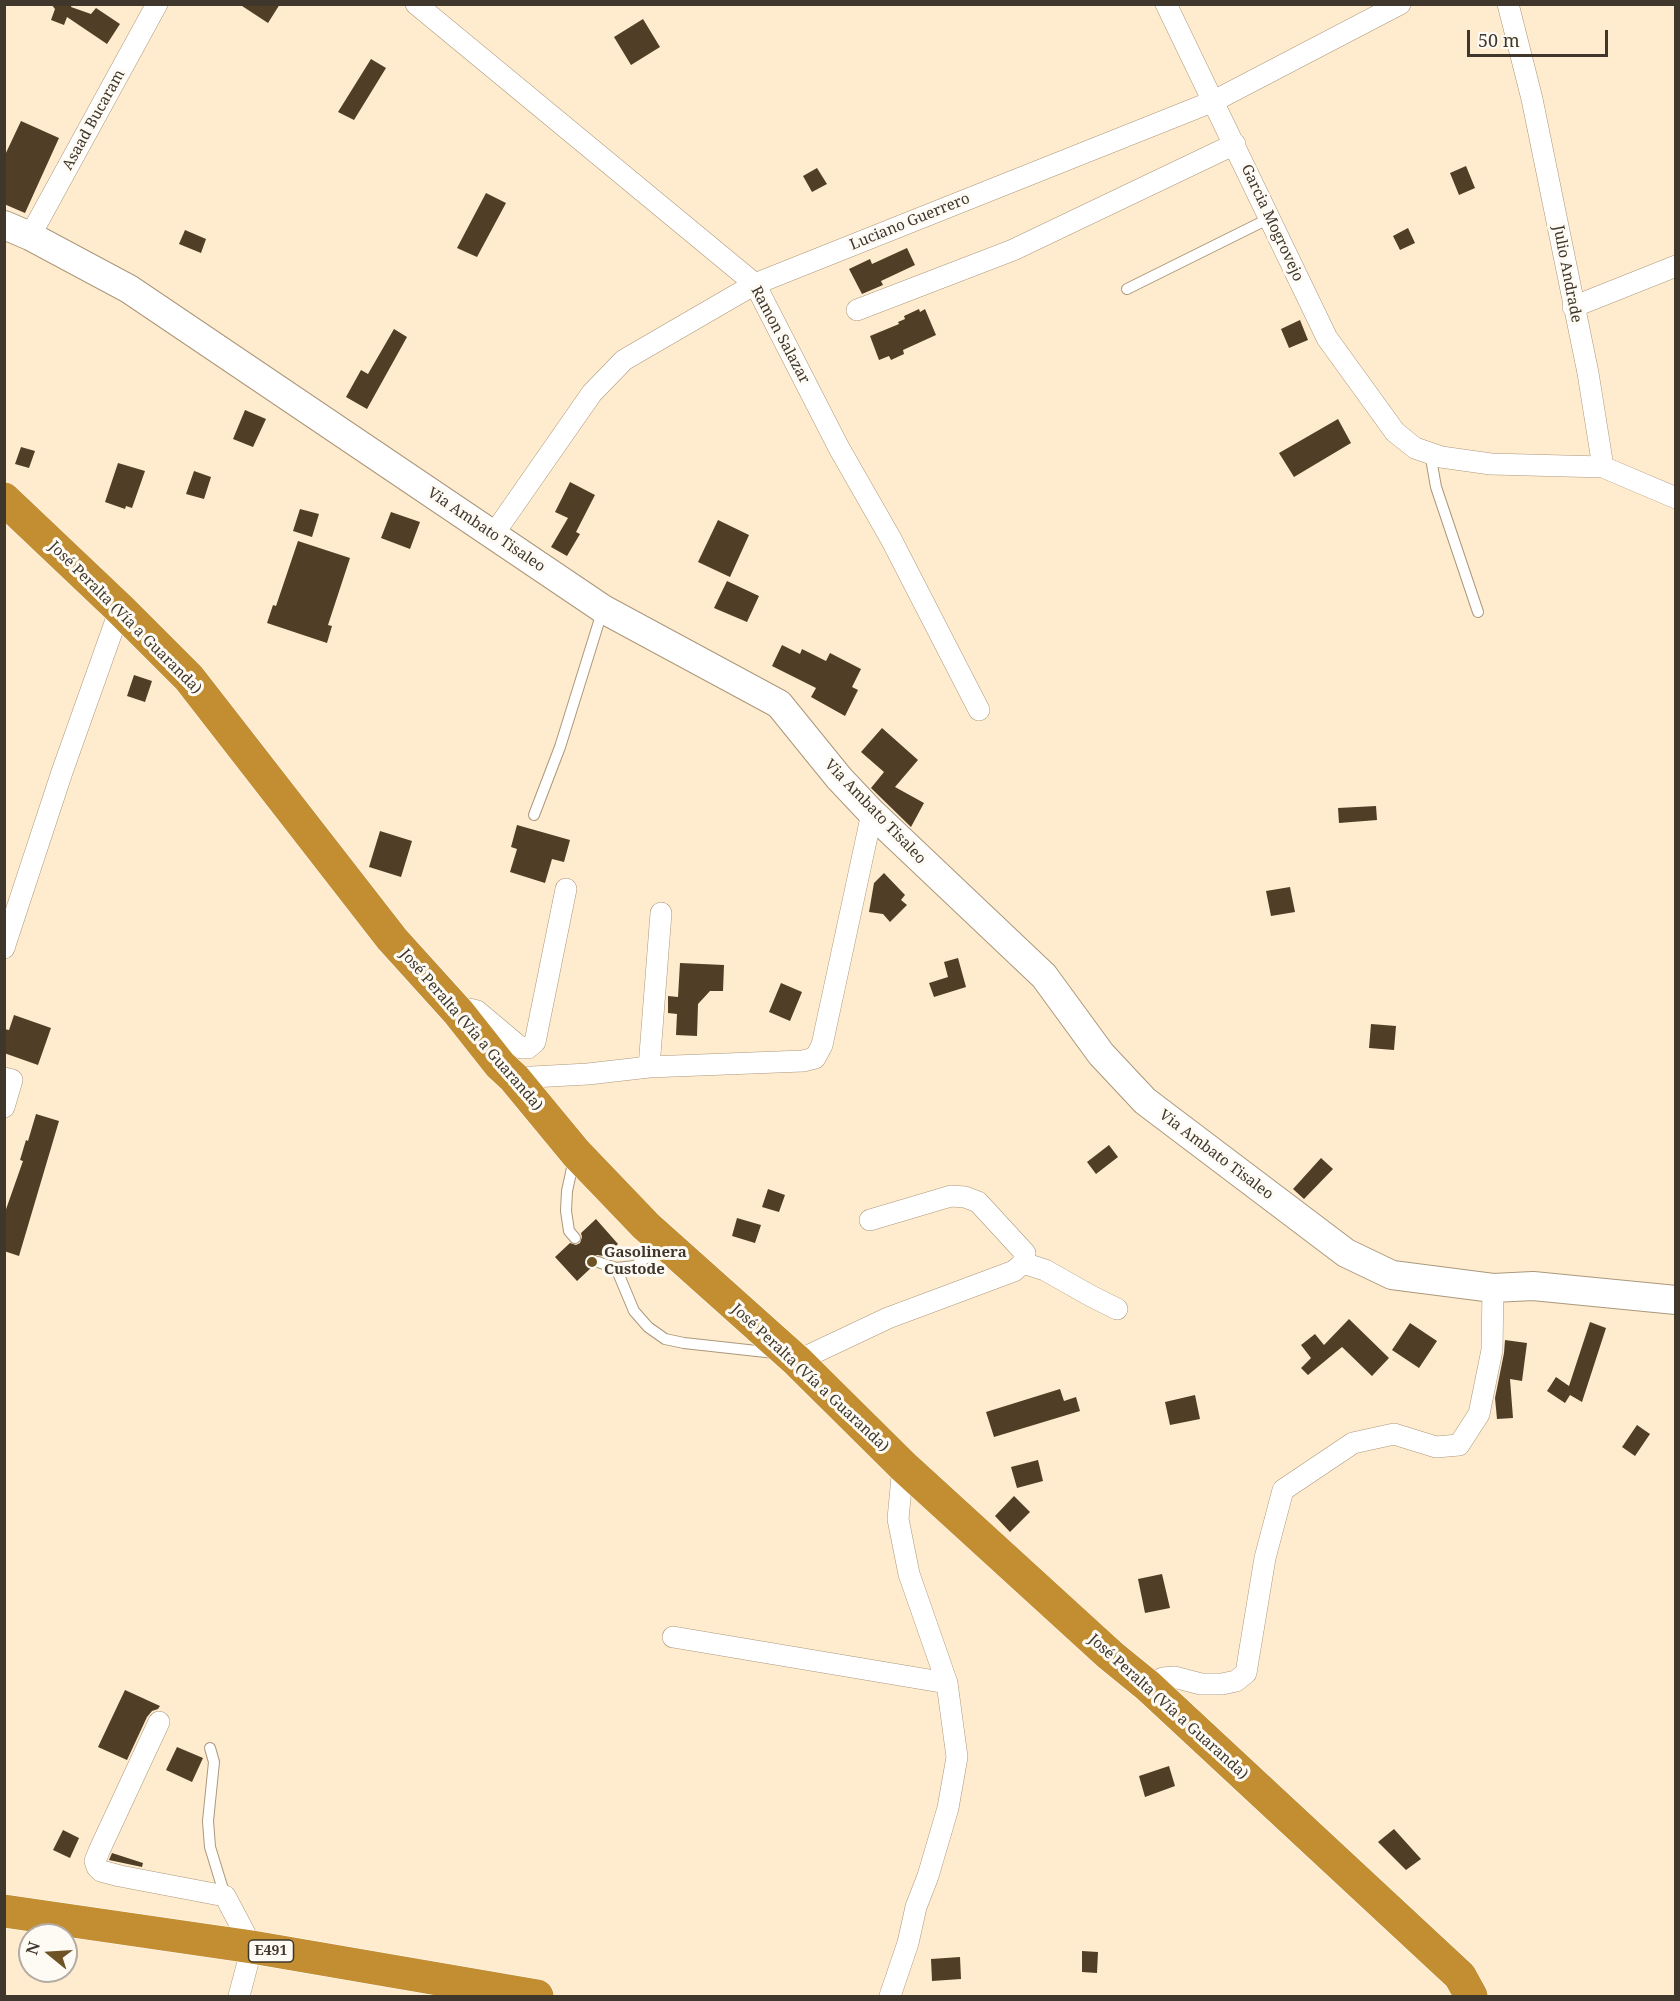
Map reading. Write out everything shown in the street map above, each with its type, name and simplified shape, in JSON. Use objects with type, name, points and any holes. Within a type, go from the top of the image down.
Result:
[{"type":"highway","name":"José Peralta (Vía a Guaranda)","points":[[4,499],[189,678],[392,939],[458,1012],[500,1065],[514,1078],[576,1153],[666,1244],[794,1358],[903,1466],[1148,1686],[1460,1976],[1471,1996]]},
{"type":"highway","name":"E491","points":[[4,1911],[252,1947],[537,1996]]},
{"type":"main road","name":"Via Ambato Tisaleo","points":[[4,225],[30,236],[129,289],[603,609],[779,704],[839,778],[872,813],[1044,976],[1101,1054],[1145,1101],[1346,1253],[1392,1275],[1493,1288],[1533,1286],[1676,1300]]},
{"type":"street","name":"Asaad Bucaram","points":[[30,236],[157,4]]},
{"type":"street","name":"Ramon Salazar","points":[[416,4],[755,284],[839,448],[891,539],[979,710]]},
{"type":"street","name":"Garcia Mogrovejo","points":[[1166,4],[1327,338],[1395,432],[1415,448],[1441,457],[1491,464],[1603,467]]},
{"type":"street","name":"Luciano Guerrero","points":[[493,535],[592,393],[624,360],[755,284],[1214,101],[1400,4]]},
{"type":"street","name":"Julio Andrade","points":[[1508,4],[1532,99],[1588,373],[1603,467]]},
{"type":"street","points":[[857,310],[1013,250],[1235,144]]},
{"type":"street","points":[[1573,308],[1676,266]]},
{"type":"street","points":[[1603,467],[1676,498]]},
{"type":"street","points":[[4,948],[62,772],[120,609]]},
{"type":"street","points":[[514,1078],[588,1074],[649,1067],[803,1061],[814,1058],[822,1045],[872,813]]},
{"type":"street","points":[[458,1012],[469,1009],[477,1011],[521,1048],[528,1048],[535,1042],[566,889]]},
{"type":"street","points":[[649,1067],[661,913]]},
{"type":"street","points":[[4,1078],[12,1080],[4,1107]]},
{"type":"street","points":[[794,1358],[888,1318],[1014,1271],[1023,1263],[1025,1253],[978,1202],[965,1197],[951,1196],[870,1220]]},
{"type":"street","points":[[1023,1263],[1045,1270],[1117,1308]]},
{"type":"street","points":[[1148,1686],[1163,1678],[1174,1677],[1201,1684],[1222,1684],[1236,1681],[1245,1673],[1265,1558],[1283,1490],[1353,1443],[1394,1434],[1436,1447],[1459,1445],[1479,1414],[1492,1350],[1493,1288]]},
{"type":"street","points":[[890,1996],[909,1943],[916,1907],[928,1876],[948,1808],[957,1757],[947,1683],[907,1563],[898,1519],[903,1466]]},
{"type":"street","points":[[673,1636],[947,1683]]},
{"type":"street","points":[[159,1722],[95,1861],[101,1871],[225,1896],[252,1947],[239,1996]]},
{"type":"lane","points":[[1126,289],[1270,218]]},
{"type":"lane","points":[[1430,453],[1436,487],[1478,612]]},
{"type":"lane","points":[[534,815],[560,747],[603,609]]},
{"type":"lane","points":[[575,1238],[569,1231],[566,1211],[567,1191],[576,1153]]},
{"type":"lane","points":[[598,1262],[616,1268],[635,1266],[666,1244]]},
{"type":"lane","points":[[616,1268],[634,1311],[648,1327],[665,1339],[794,1358]]},
{"type":"lane","points":[[210,1748],[214,1762],[208,1821],[210,1847],[225,1896]]},
{"type":"building","points":[[51,4],[72,4],[71,7],[91,14],[96,8],[120,24],[107,44],[67,17],[64,25],[51,20],[55,9]]},
{"type":"building","points":[[239,4],[280,4],[268,23]]},
{"type":"building","points":[[643,19],[660,47],[631,65],[614,37]]},
{"type":"building","points":[[371,59],[386,68],[354,120],[338,112]]},
{"type":"building","points":[[21,121],[59,138],[25,213],[4,204],[4,157]]},
{"type":"building","points":[[1466,166],[1475,188],[1459,195],[1450,173]]},
{"type":"building","points":[[817,168],[827,184],[812,192],[803,176]]},
{"type":"building","points":[[486,193],[506,203],[477,257],[457,248]]},
{"type":"building","points":[[1408,228],[1415,243],[1400,250],[1393,236]]},
{"type":"building","points":[[185,230],[206,239],[201,253],[179,244]]},
{"type":"building","points":[[907,248],[915,265],[881,281],[883,285],[862,294],[849,269],[870,259],[872,264]]},
{"type":"building","points":[[919,309],[920,312],[925,309],[936,335],[903,350],[904,354],[891,360],[889,356],[879,360],[870,336],[899,324],[898,322],[905,319],[904,316]]},
{"type":"building","points":[[1300,320],[1308,340],[1289,348],[1281,329]]},
{"type":"building","points":[[394,329],[407,337],[367,409],[346,397],[361,370],[368,374]]},
{"type":"building","points":[[245,410],[266,419],[253,447],[233,439]]},
{"type":"building","points":[[1338,419],[1351,443],[1294,477],[1279,453]]},
{"type":"building","points":[[21,447],[35,451],[29,468],[15,464]]},
{"type":"building","points":[[118,463],[145,471],[132,508],[126,506],[125,509],[105,502]]},
{"type":"building","points":[[194,471],[211,477],[204,499],[186,494]]},
{"type":"building","points":[[570,482],[595,495],[576,532],[580,534],[567,556],[551,547],[568,518],[555,512]]},
{"type":"building","points":[[300,509],[319,514],[312,537],[293,531]]},
{"type":"building","points":[[391,512],[420,522],[410,549],[381,538]]},
{"type":"building","points":[[718,520],[749,535],[730,577],[698,562]]},
{"type":"building","points":[[298,541],[350,558],[328,625],[332,626],[327,643],[267,623],[273,605],[276,606]]},
{"type":"building","points":[[727,581],[759,596],[747,622],[714,608]]},
{"type":"building","points":[[782,645],[800,654],[802,649],[826,661],[830,653],[861,669],[852,687],[858,690],[845,716],[811,697],[816,688],[772,666]]},
{"type":"building","points":[[134,675],[152,681],[145,702],[127,696]]},
{"type":"building","points":[[882,728],[918,760],[895,787],[924,803],[911,827],[871,788],[884,772],[861,752]]},
{"type":"building","points":[[1376,806],[1377,820],[1339,823],[1338,808]]},
{"type":"building","points":[[517,825],[570,840],[564,862],[552,859],[545,883],[510,872],[517,849],[511,847]]},
{"type":"building","points":[[380,831],[412,841],[401,877],[369,867]]},
{"type":"building","points":[[884,873],[905,895],[901,900],[907,905],[890,922],[883,914],[869,912],[874,883]]},
{"type":"building","points":[[1290,887],[1295,912],[1271,916],[1266,891]]},
{"type":"building","points":[[958,958],[966,987],[934,997],[929,983],[948,977],[944,962]]},
{"type":"building","points":[[680,963],[724,965],[723,991],[710,991],[698,1004],[697,1036],[676,1035],[677,1014],[668,1013],[668,996],[678,997]]},
{"type":"building","points":[[781,983],[802,992],[790,1021],[769,1012]]},
{"type":"building","points":[[14,1015],[51,1028],[38,1065],[4,1053],[4,1029],[9,1030]]},
{"type":"building","points":[[1371,1024],[1396,1026],[1394,1050],[1369,1048]]},
{"type":"building","points":[[36,1114],[59,1121],[19,1256],[4,1251],[4,1215],[23,1161],[20,1160]]},
{"type":"building","points":[[1109,1145],[1118,1157],[1096,1174],[1087,1162]]},
{"type":"building","points":[[1321,1158],[1333,1169],[1304,1199],[1293,1189]]},
{"type":"building","points":[[768,1189],[785,1195],[779,1212],[762,1207]]},
{"type":"building","points":[[737,1218],[761,1225],[755,1243],[732,1236]]},
{"type":"building","points":[[596,1219],[618,1244],[604,1256],[593,1257],[592,1267],[577,1281],[555,1257],[570,1243],[576,1245],[580,1243],[581,1233]]},
{"type":"building","points":[[1349,1319],[1389,1358],[1372,1376],[1342,1347],[1308,1375],[1301,1368],[1311,1358],[1301,1345],[1315,1334],[1324,1345]]},
{"type":"building","points":[[1590,1322],[1606,1328],[1582,1402],[1570,1395],[1565,1403],[1547,1391],[1556,1377],[1569,1386]]},
{"type":"building","points":[[1410,1323],[1437,1341],[1419,1368],[1392,1350]]},
{"type":"building","points":[[1505,1340],[1527,1343],[1522,1381],[1510,1379],[1513,1418],[1497,1419],[1495,1398]]},
{"type":"building","points":[[1060,1389],[1064,1401],[1076,1397],[1080,1411],[994,1437],[986,1412]]},
{"type":"building","points":[[1195,1395],[1200,1419],[1170,1425],[1165,1402]]},
{"type":"building","points":[[1637,1425],[1650,1434],[1635,1456],[1622,1447]]},
{"type":"building","points":[[1038,1460],[1043,1481],[1017,1488],[1011,1467]]},
{"type":"building","points":[[1014,1496],[1030,1512],[1010,1532],[995,1516]]},
{"type":"building","points":[[1162,1574],[1170,1608],[1145,1613],[1138,1579]]},
{"type":"building","points":[[125,1690],[160,1706],[147,1717],[127,1760],[98,1747]]},
{"type":"building","points":[[177,1747],[203,1758],[192,1782],[166,1770]]},
{"type":"building","points":[[1169,1766],[1175,1786],[1145,1797],[1139,1776]]},
{"type":"building","points":[[1394,1829],[1421,1859],[1406,1870],[1378,1842]]},
{"type":"building","points":[[63,1830],[79,1838],[70,1858],[53,1850]]},
{"type":"building","points":[[112,1853],[143,1863],[142,1867],[109,1860]]},
{"type":"building","points":[[1082,1951],[1098,1952],[1097,1973],[1082,1972]]},
{"type":"building","points":[[960,1957],[961,1979],[932,1981],[931,1959]]},
{"type":"place","name":"Gasolinera Custode","points":[[592,1262]]}]
